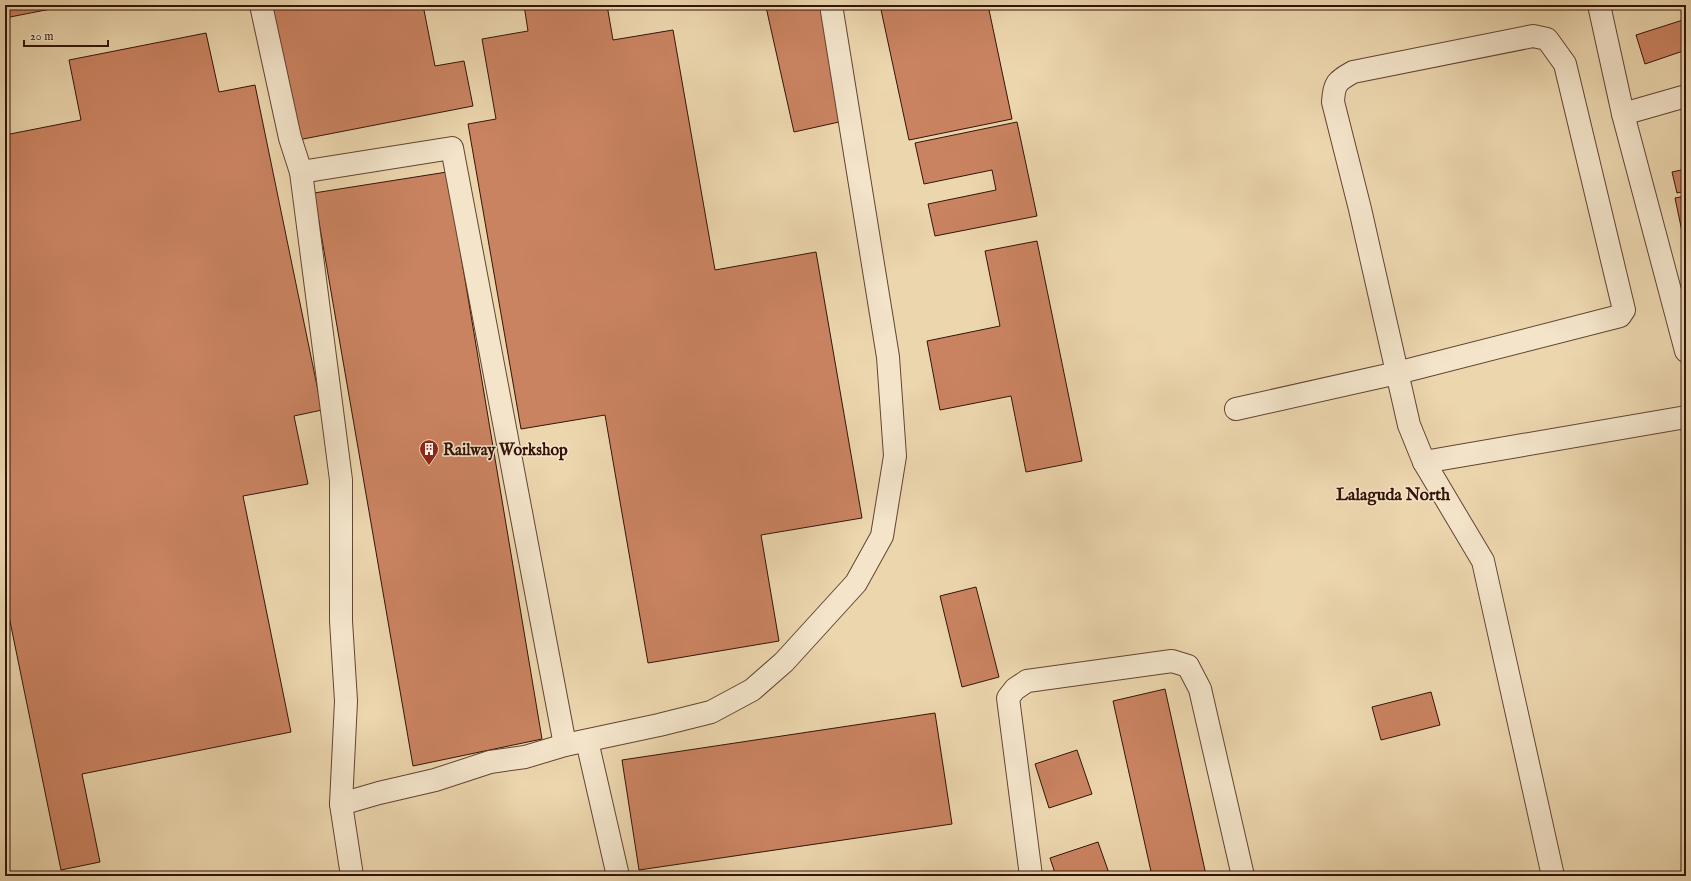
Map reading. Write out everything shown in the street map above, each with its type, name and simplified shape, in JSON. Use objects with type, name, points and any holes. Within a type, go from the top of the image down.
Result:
[{"type":"street","points":[[261,5],[290,138],[301,172],[341,480],[341,621],[346,701],[341,804],[352,876]]},
{"type":"street","points":[[341,804],[379,793],[435,780],[490,762],[525,757],[565,746],[711,712],[752,690],[784,662],[856,583],[882,536],[895,456],[888,357],[831,5]]},
{"type":"street","points":[[1599,5],[1623,114],[1686,351]]},
{"type":"street","points":[[1236,409],[1397,373],[1620,316],[1624,310],[1565,64],[1547,39],[1533,36],[1353,72],[1342,78],[1333,88],[1333,102],[1360,209],[1397,373],[1409,425],[1424,462],[1483,562],[1553,876]]},
{"type":"street","points":[[1623,114],[1686,96]]},
{"type":"street","points":[[301,172],[452,148],[565,746]]},
{"type":"street","points":[[1424,462],[1686,417]]},
{"type":"street","points":[[1031,876],[1008,698],[1015,689],[1026,681],[1172,660],[1188,666],[1200,689],[1243,876]]},
{"type":"street","points":[[587,741],[618,876]]},
{"type":"building","points":[[5,5],[71,5],[5,18]]},
{"type":"building","points":[[271,5],[423,5],[435,66],[464,61],[473,106],[298,140]]},
{"type":"building","points":[[524,5],[607,5],[613,40],[673,30],[715,270],[816,252],[862,518],[761,535],[779,641],[648,663],[605,415],[521,429],[468,124],[496,119],[482,39],[528,31]]},
{"type":"building","points":[[777,5],[823,5],[848,120],[794,132],[766,7]]},
{"type":"building","points":[[880,5],[988,5],[1012,119],[909,140]]},
{"type":"building","points":[[1686,19],[1686,50],[1645,64],[1636,35]]},
{"type":"building","points":[[206,33],[219,92],[255,85],[322,410],[294,416],[308,484],[243,496],[291,732],[82,774],[100,862],[61,870],[5,597],[5,135],[81,120],[69,60]]},
{"type":"building","points":[[1017,122],[1037,216],[935,236],[928,204],[996,190],[992,170],[924,184],[915,143]]},
{"type":"building","points":[[1686,169],[1686,191],[1677,193],[1672,172]]},
{"type":"building","name":"Railway Workshop","points":[[447,172],[542,739],[413,766],[314,193]]},
{"type":"building","points":[[1686,196],[1686,241],[1684,241],[1675,198]]},
{"type":"building","points":[[1037,241],[1082,461],[1026,472],[1011,396],[940,410],[927,341],[1000,326],[985,251]]},
{"type":"building","points":[[976,587],[999,677],[962,687],[940,596]]},
{"type":"building","points":[[1165,689],[1206,875],[1152,876],[1113,701]]},
{"type":"building","points":[[1431,692],[1440,725],[1381,740],[1372,707]]},
{"type":"building","points":[[935,713],[952,824],[639,870],[622,760]]},
{"type":"building","points":[[1077,750],[1092,794],[1049,808],[1035,764]]},
{"type":"building","points":[[1098,842],[1110,876],[1056,876],[1050,858]]},
{"type":"place","name":"Railway Workshop","points":[[429,466]]},
{"type":"district","name":"Lalaguda North","points":[[1393,494]]}]
